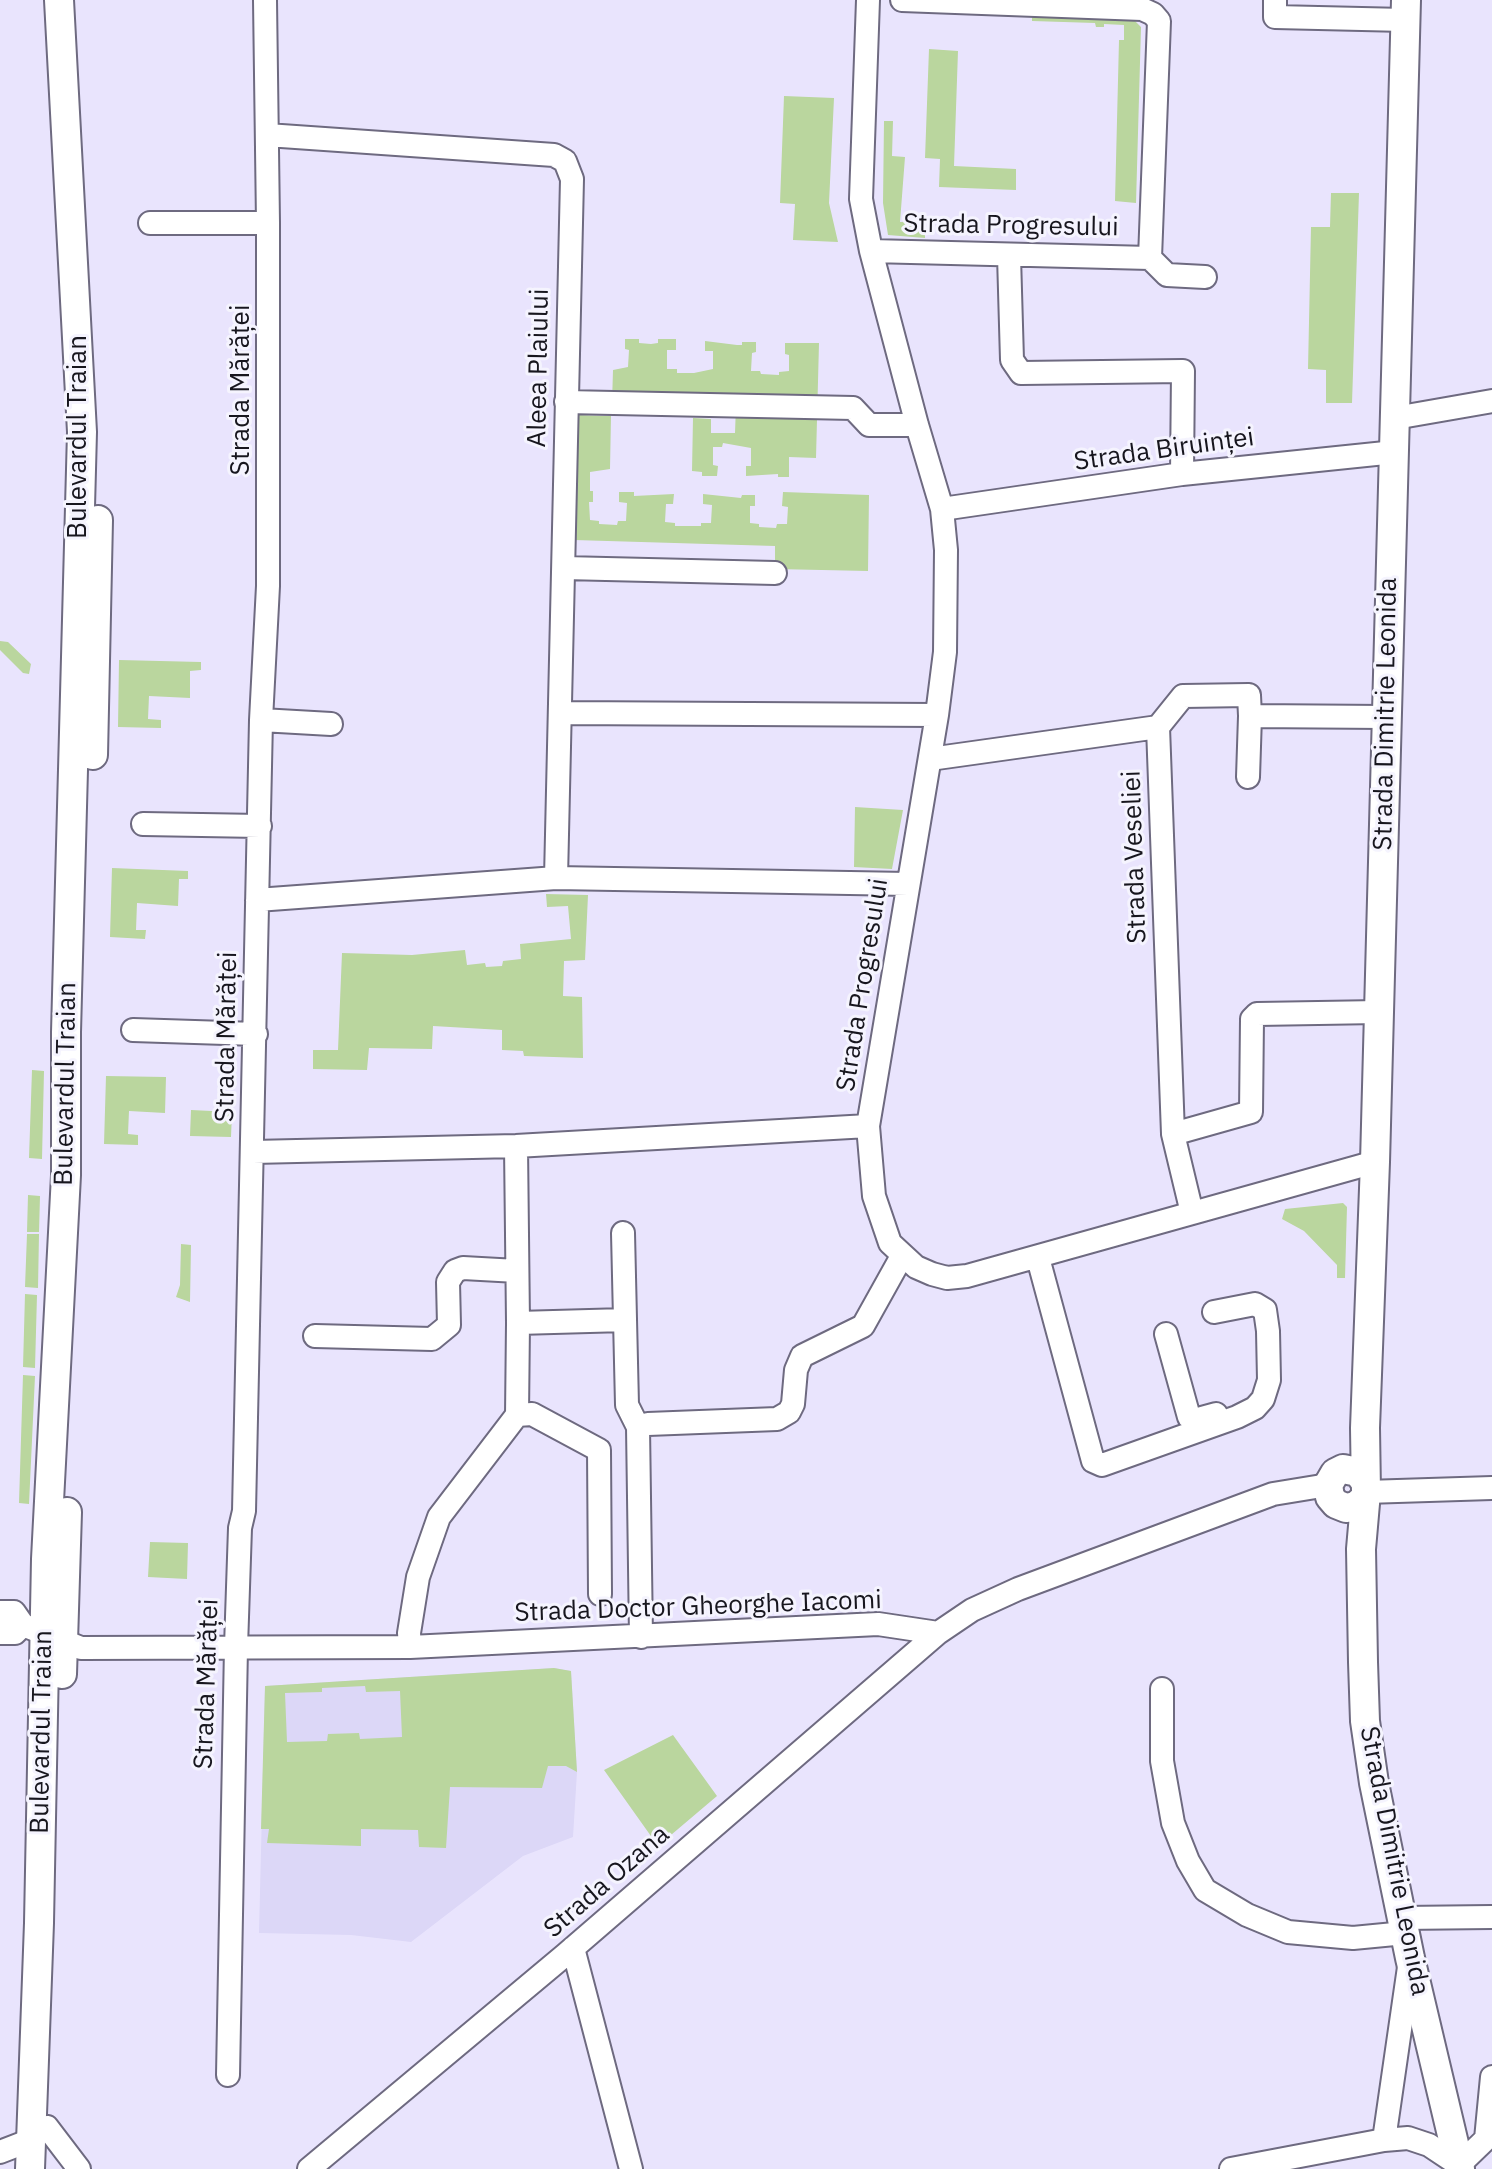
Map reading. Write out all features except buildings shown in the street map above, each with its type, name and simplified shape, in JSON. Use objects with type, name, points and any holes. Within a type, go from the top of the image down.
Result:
[{"type":"main road","name":"Bulevardul Traian","points":[[29,1625],[66,1175],[66,1032],[82,432],[59,0]]},
{"type":"main road","name":"Bulevardul Traian","points":[[30,2169],[39,2133],[29,1625],[99,579],[97,366],[78,0]]},
{"type":"main road","name":"Strada Dimitrie Leonida","points":[[1406,10],[1375,1162],[1365,1428],[1352,1489],[1361,1549],[1365,1721],[1374,1783],[1405,1936],[1460,2167]]},
{"type":"main road","name":"Bulevardul Traian","points":[[39,2133],[50,2169]]},
{"type":"street","name":"Strada Mărăței","points":[[228,2075],[236,1647],[240,1528],[244,1511],[261,720],[268,586],[265,0]]},
{"type":"street","name":"Strada Progresului","points":[[253,1152],[516,1146],[868,1126],[937,715],[945,652],[946,550],[942,509],[871,251],[861,199],[868,0]]},
{"type":"street","name":"Strada Progresului","points":[[902,0],[1142,9],[1153,14],[1159,21],[1150,258]]},
{"type":"street","points":[[1275,0],[1275,17],[1406,10]]},
{"type":"street","name":"Aleea Plaiului","points":[[267,135],[554,155],[565,161],[572,179],[556,878]]},
{"type":"street","points":[[150,223],[268,223]]},
{"type":"street","name":"Strada Progresului","points":[[871,251],[1150,258],[1167,275],[1205,277]]},
{"type":"street","points":[[1009,256],[1012,360],[1021,373],[1183,371],[1182,474]]},
{"type":"street","points":[[1395,418],[1492,401]]},
{"type":"street","points":[[566,402],[853,408],[869,425],[917,425]]},
{"type":"street","name":"Strada Biruinței","points":[[942,509],[1182,474],[1395,452]]},
{"type":"street","points":[[564,568],[775,573]]},
{"type":"street","points":[[1158,727],[1183,696],[1249,695],[1248,777]]},
{"type":"street","points":[[561,713],[937,715]]},
{"type":"street","points":[[1250,716],[1386,717]]},
{"type":"street","points":[[261,720],[331,724]]},
{"type":"street","name":"Strada Veseliei","points":[[930,759],[1158,727],[1173,1134],[1192,1213]]},
{"type":"street","points":[[143,824],[260,826]]},
{"type":"street","points":[[257,900],[556,878],[908,884]]},
{"type":"street","points":[[1173,1134],[1251,1112],[1252,1019],[1257,1014],[1379,1012]]},
{"type":"street","points":[[133,1030],[256,1034]]},
{"type":"street","points":[[868,1126],[874,1196],[890,1243],[916,1267],[947,1278],[1038,1258],[1375,1162]]},
{"type":"street","points":[[410,1647],[409,1633],[418,1577],[439,1517],[517,1415],[516,1146]]},
{"type":"street","points":[[623,1233],[627,1405],[638,1427],[641,1637]]},
{"type":"street","points":[[638,1427],[648,1424],[777,1419],[789,1412],[793,1404],[796,1370],[802,1356],[863,1326],[902,1256]]},
{"type":"street","points":[[1038,1258],[1093,1461],[1102,1465],[1237,1417],[1255,1408],[1263,1399],[1269,1380],[1265,1310],[1255,1304],[1214,1312]]},
{"type":"street","points":[[315,1336],[432,1339],[449,1325],[448,1282],[455,1271],[463,1268],[517,1271]]},
{"type":"street","points":[[518,1323],[625,1320]]},
{"type":"street","points":[[1166,1334],[1189,1417],[1194,1420],[1263,1399]]},
{"type":"street","points":[[517,1415],[532,1414],[599,1450],[600,1594]]},
{"type":"street","points":[[938,1633],[972,1610],[1018,1589],[1273,1494],[1352,1489],[1492,1488]]},
{"type":"street","points":[[600,1557],[639,1557]]},
{"type":"street","name":"Strada Doctor Gheorghe Iacomi","points":[[29,1625],[81,1648],[410,1647],[878,1624],[938,1633]]},
{"type":"street","points":[[0,1633],[15,1633],[29,1625]]},
{"type":"street","name":"Strada Ozana","points":[[309,2169],[573,1948],[938,1633]]},
{"type":"street","points":[[1162,1689],[1162,1761],[1173,1823],[1179,1843],[1205,1890],[1247,1915],[1288,1932],[1353,1938],[1405,1936],[1492,1917]]},
{"type":"street","points":[[1384,2140],[1405,1936]]},
{"type":"street","points":[[573,1948],[631,2169]]},
{"type":"street","points":[[1235,2169],[1408,2138],[1420,2141],[1460,2167],[1486,2139],[1492,2077]]},
{"type":"street","points":[[0,2152],[39,2133]]},
{"type":"street","points":[[15,2169],[39,2133]]},
{"type":"street","points":[[39,2133],[79,2169]]},
{"type":"shaded area","points":[[554,1668],[571,1671],[577,1772],[573,1837],[523,1856],[411,1942],[351,1935],[259,1933],[265,1686]]},
{"type":"green space","points":[[1032,13],[1131,17],[1141,27],[1136,203],[1115,201],[1119,40],[1124,40],[1124,25],[1104,24],[1104,27],[1096,27],[1095,23],[1032,21]]},
{"type":"green space","points":[[929,49],[958,51],[954,166],[1016,169],[1016,190],[939,187],[940,159],[925,158]]},
{"type":"green space","points":[[784,96],[834,98],[829,203],[838,242],[793,240],[795,204],[780,203]]},
{"type":"green space","points":[[884,121],[893,121],[892,156],[905,157],[900,222],[925,221],[925,238],[888,235],[883,203]]},
{"type":"green space","points":[[1331,193],[1359,193],[1352,403],[1326,403],[1326,370],[1308,369],[1311,227],[1330,227]]},
{"type":"green space","points":[[625,339],[639,339],[639,343],[651,344],[658,343],[658,339],[676,339],[676,350],[667,350],[667,369],[677,369],[677,373],[713,369],[713,351],[705,351],[705,341],[737,345],[756,342],[751,371],[779,375],[779,372],[789,371],[785,343],[819,343],[816,458],[789,457],[789,477],[778,477],[778,474],[746,476],[746,466],[751,466],[751,448],[723,443],[722,447],[713,447],[713,465],[718,466],[717,476],[702,476],[702,472],[692,471],[693,418],[711,419],[711,433],[735,433],[736,405],[612,403],[613,370],[628,367],[629,350],[625,349]]},
{"type":"green space","points":[[578,415],[611,416],[610,469],[590,472],[593,502],[589,502],[590,520],[617,525],[618,521],[626,521],[627,503],[619,502],[619,492],[634,492],[634,496],[674,494],[673,504],[666,504],[665,522],[675,523],[675,526],[711,523],[712,505],[703,504],[703,494],[741,498],[742,495],[755,495],[755,506],[750,506],[750,523],[776,528],[777,524],[787,524],[788,507],[782,506],[783,492],[869,495],[868,571],[775,569],[775,546],[574,540]]},
{"type":"green space","points":[[0,641],[8,642],[31,664],[29,674],[23,673],[0,650]]},
{"type":"green space","points":[[119,660],[201,662],[201,670],[190,671],[190,698],[149,696],[148,719],[161,720],[161,728],[118,727]]},
{"type":"green space","points":[[855,807],[903,810],[892,869],[854,867]]},
{"type":"green space","points":[[112,868],[188,871],[188,879],[179,879],[178,906],[137,903],[136,930],[146,930],[145,939],[110,937]]},
{"type":"green space","points":[[546,894],[588,895],[585,960],[564,961],[563,996],[582,997],[583,1058],[524,1056],[523,1051],[502,1050],[502,1030],[433,1026],[432,1049],[369,1048],[367,1070],[313,1069],[313,1050],[338,1050],[342,953],[412,955],[465,950],[467,965],[485,963],[486,967],[502,966],[503,961],[521,959],[520,944],[571,939],[568,906],[547,907]]},
{"type":"green space","points":[[32,1070],[44,1071],[42,1159],[29,1158]]},
{"type":"green space","points":[[106,1076],[166,1077],[165,1113],[129,1111],[128,1134],[138,1135],[138,1145],[104,1144]]},
{"type":"green space","points":[[191,1110],[232,1112],[231,1137],[190,1136]]},
{"type":"green space","points":[[28,1195],[40,1196],[39,1232],[27,1232]]},
{"type":"green space","points":[[1343,1203],[1347,1207],[1345,1278],[1337,1278],[1337,1265],[1304,1231],[1282,1219],[1285,1209]]},
{"type":"green space","points":[[27,1234],[39,1234],[38,1288],[25,1287]]},
{"type":"green space","points":[[181,1244],[191,1245],[190,1302],[176,1297],[180,1285]]},
{"type":"green space","points":[[25,1294],[37,1295],[35,1368],[23,1367]]},
{"type":"green space","points":[[23,1375],[35,1376],[29,1504],[19,1503]]},
{"type":"green space","points":[[150,1542],[188,1543],[187,1579],[148,1577]]},
{"type":"green space","points":[[554,1668],[571,1671],[577,1772],[566,1766],[548,1766],[542,1788],[450,1787],[446,1848],[419,1847],[418,1830],[361,1829],[361,1846],[267,1843],[269,1829],[261,1829],[265,1686]],"holes":[[[365,1686],[366,1692],[400,1691],[402,1737],[360,1739],[359,1733],[328,1734],[327,1741],[287,1742],[285,1693]]]},
{"type":"green space","points":[[673,1735],[717,1796],[658,1846],[604,1770]]}]
